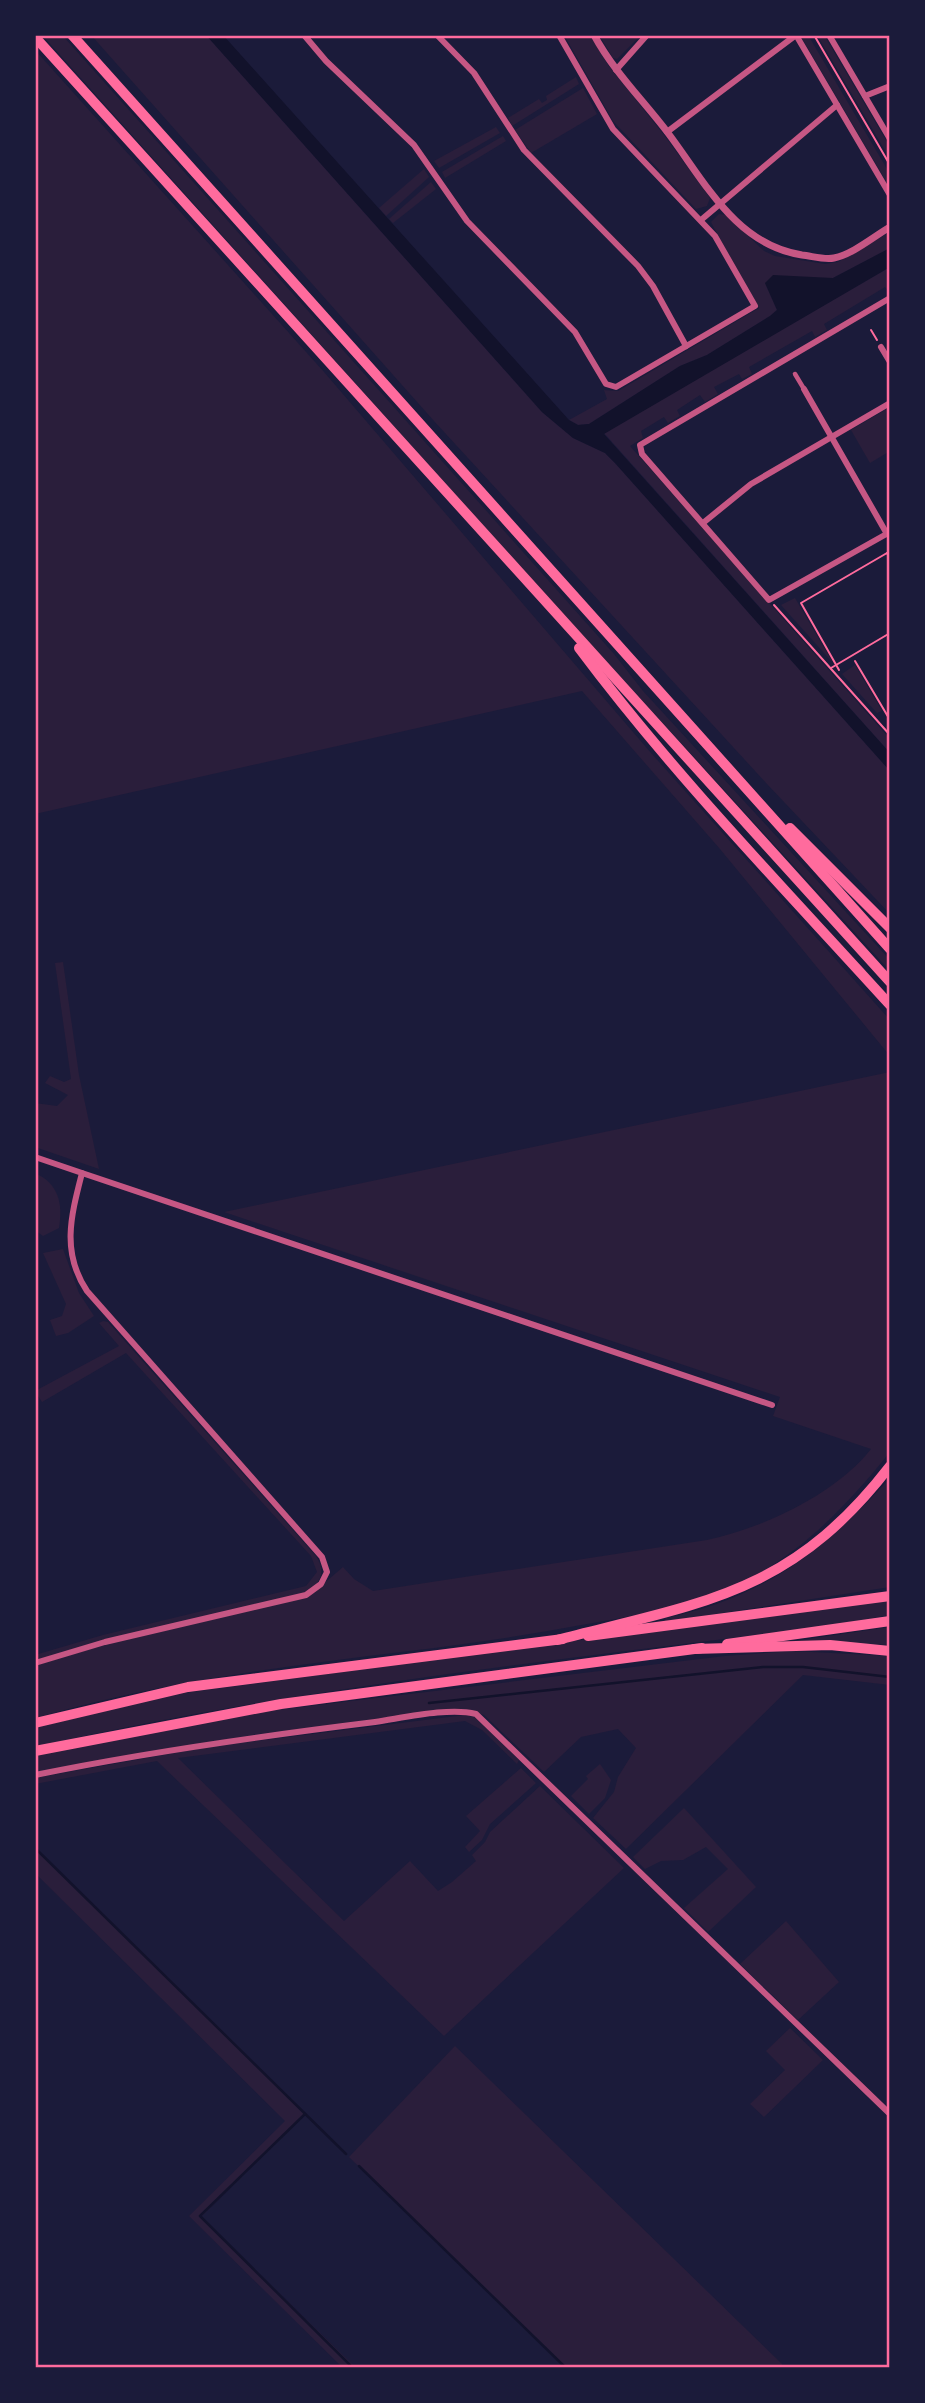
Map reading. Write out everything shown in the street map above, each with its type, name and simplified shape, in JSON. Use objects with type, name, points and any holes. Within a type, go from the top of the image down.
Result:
[{"type":"highway","points":[[72,35],[890,949]]},
{"type":"highway","points":[[35,37],[890,982]]},
{"type":"highway","points":[[540,597],[625,710],[673,767],[890,1005]]},
{"type":"highway","points":[[747,788],[821,856],[890,928]]},
{"type":"highway","points":[[557,1640],[705,1603],[752,1584],[780,1569],[826,1536],[890,1466]]},
{"type":"highway","points":[[35,1723],[188,1687],[890,1596]]},
{"type":"highway","points":[[35,1751],[281,1704],[890,1621]]},
{"type":"highway","points":[[694,1649],[830,1645],[890,1651]]},
{"type":"street","points":[[304,35],[326,61],[414,145],[467,221],[575,332],[606,384],[616,387],[755,306],[722,244],[613,129],[559,35]]},
{"type":"street","points":[[438,35],[474,73],[524,150],[638,266],[653,286],[686,346]]},
{"type":"street","points":[[594,35],[616,70],[667,132],[720,204],[765,245],[782,252],[828,259],[843,255],[890,227]]},
{"type":"street","points":[[616,70],[647,35]]},
{"type":"street","points":[[667,132],[796,35],[890,195]]},
{"type":"street","points":[[829,35],[890,139]]},
{"type":"street","points":[[865,96],[890,86]]},
{"type":"street","points":[[702,220],[837,105]]},
{"type":"street","points":[[795,374],[888,533],[769,600],[642,454],[640,445],[890,298]]},
{"type":"street","points":[[881,347],[890,362]]},
{"type":"street","points":[[786,359],[792,367]]},
{"type":"street","points":[[703,523],[751,484],[890,403]]},
{"type":"street","points":[[35,1157],[772,1405]]},
{"type":"street","points":[[35,1663],[105,1642],[306,1595],[321,1584],[327,1572],[322,1557],[106,1315],[79,1280],[71,1255],[69,1232],[82,1173]]},
{"type":"street","points":[[35,1775],[282,1733],[430,1715],[476,1714],[890,2115]]},
{"type":"path","points":[[814,35],[890,165]]},
{"type":"path","points":[[871,330],[881,347]]},
{"type":"path","points":[[839,670],[800,601],[888,552],[890,559]]},
{"type":"path","points":[[769,600],[890,735]]},
{"type":"path","points":[[829,668],[890,632]]},
{"type":"path","points":[[855,661],[890,720]]},
{"type":"shaded area","points":[[42,35],[62,35],[614,654],[643,691],[890,960],[890,971],[563,614]]},
{"type":"shaded area","points":[[91,35],[206,35],[542,412],[573,438],[605,453],[615,463],[890,771],[890,914],[434,421]]},
{"type":"shaded area","points":[[206,35],[223,35],[569,420],[578,425],[589,424],[680,366],[707,355],[770,316],[777,310],[765,283],[773,275],[833,278],[890,248],[890,267],[604,434],[890,753],[890,771],[615,463],[605,453],[573,438],[542,412]]},
{"type":"shaded area","points":[[564,35],[590,35],[608,65],[710,198],[707,206],[696,209],[613,121]]},
{"type":"shaded area","points":[[604,35],[641,35],[617,59],[613,58],[601,38]]},
{"type":"shaded area","points":[[800,35],[808,35],[890,174],[890,188]]},
{"type":"shaded area","points":[[817,35],[824,35],[890,147],[890,159]]},
{"type":"shaded area","points":[[35,50],[324,372],[651,753],[890,1020],[890,1056],[720,849],[582,691],[35,814]]},
{"type":"shaded area","points":[[576,77],[579,84],[512,126],[508,118],[539,99],[542,103],[547,100],[546,96]]},
{"type":"shaded area","points":[[583,88],[597,114],[531,153],[515,130]]},
{"type":"shaded area","points":[[496,127],[500,133],[439,168],[434,161]]},
{"type":"shaded area","points":[[503,136],[506,141],[445,178],[442,172]]},
{"type":"shaded area","points":[[424,169],[429,177],[386,216],[379,208]]},
{"type":"shaded area","points":[[431,182],[436,189],[393,223],[389,219]]},
{"type":"shaded area","points":[[719,214],[726,215],[764,251],[775,256],[825,264],[838,262],[890,232],[890,248],[833,278],[765,283],[777,310],[770,316],[707,355],[680,366],[589,424],[578,425],[569,420],[607,399],[604,390],[618,391],[759,308],[711,222]]},
{"type":"shaded area","points":[[890,267],[890,293],[885,287],[824,324],[827,330],[815,337],[812,331],[749,367],[752,374],[742,379],[739,374],[714,387],[718,394],[705,402],[700,395],[677,410],[680,416],[668,423],[664,417],[641,431],[643,438],[630,446],[890,739],[890,753],[604,433]]},
{"type":"shaded area","points":[[890,407],[890,451],[870,463],[851,430]]},
{"type":"shaded area","points":[[795,598],[833,663],[781,605]]},
{"type":"shaded area","points":[[855,665],[882,711],[877,713],[842,674]]},
{"type":"shaded area","points":[[63,962],[79,1075],[99,1169],[35,1147],[35,1103],[57,1106],[68,1095],[45,1083],[50,1076],[64,1082],[71,1079],[55,963]]},
{"type":"shaded area","points":[[890,1072],[890,1452],[842,1507],[787,1555],[745,1581],[708,1597],[648,1613],[498,1639],[220,1677],[127,1695],[35,1718],[35,1665],[105,1645],[308,1597],[343,1567],[354,1579],[373,1591],[707,1540],[774,1518],[838,1481],[871,1449],[773,1416],[780,1397],[224,1212]]},
{"type":"shaded area","points":[[35,1173],[54,1189],[59,1203],[59,1228],[43,1236],[35,1230]]},
{"type":"shaded area","points":[[63,1249],[79,1293],[94,1316],[68,1333],[56,1336],[50,1320],[62,1316],[66,1304],[43,1253]]},
{"type":"shaded area","points":[[108,1322],[316,1556],[321,1568],[320,1578],[304,1593],[35,1660],[35,1655],[103,1635],[306,1586],[317,1572],[311,1556],[126,1353],[42,1402],[35,1391],[119,1346],[99,1323]]},
{"type":"shaded area","points":[[890,1478],[890,1587],[664,1622],[666,1618],[733,1598],[790,1568],[841,1528]]},
{"type":"shaded area","points":[[890,1599],[890,1615],[827,1626],[330,1691],[133,1726],[35,1747],[35,1727],[184,1693]]},
{"type":"shaded area","points":[[890,1627],[890,1645],[794,1641]]},
{"type":"shaded area","points":[[793,1651],[890,1656],[890,1685],[803,1675],[626,1849],[593,1818],[614,1792],[618,1777],[636,1748],[618,1729],[581,1737],[544,1772],[484,1715],[466,1709],[259,1734],[35,1772],[35,1755],[268,1711],[725,1656]]},
{"type":"shaded area","points":[[465,1715],[477,1718],[519,1760],[517,1764],[482,1730],[465,1721],[178,1758],[344,1921],[410,1861],[438,1891],[452,1882],[476,1861],[472,1855],[485,1842],[490,1832],[540,1786],[624,1868],[444,2036],[157,1761],[35,1784],[35,1778],[208,1747]]},
{"type":"shaded area","points":[[600,1764],[611,1780],[605,1798],[589,1814],[571,1796],[588,1779],[586,1776]]},
{"type":"shaded area","points":[[521,1768],[536,1783],[490,1824],[482,1840],[469,1852],[465,1847],[480,1831],[466,1816]]},
{"type":"shaded area","points":[[684,1808],[756,1887],[708,1932],[684,1908],[728,1869],[706,1847],[683,1860],[661,1861],[645,1869],[633,1857]]},
{"type":"shaded area","points":[[35,1848],[305,2114],[201,2217],[356,2368],[343,2368],[189,2216],[285,2121],[35,1873]]},
{"type":"shaded area","points":[[786,1921],[839,1982],[798,2020],[740,1964]]},
{"type":"shaded area","points":[[790,2028],[823,2060],[764,2117],[750,2104],[785,2070],[766,2051]]},
{"type":"shaded area","points":[[455,2046],[782,2364],[782,2368],[566,2368],[349,2157]]},
{"type":"waterway","points":[[429,1703],[763,1667],[803,1667],[890,1677]]},
{"type":"waterway","points":[[35,1848],[346,2154]]},
{"type":"waterway","points":[[305,2114],[200,2216],[353,2368]]},
{"type":"waterway","points":[[359,2166],[566,2368]]}]
